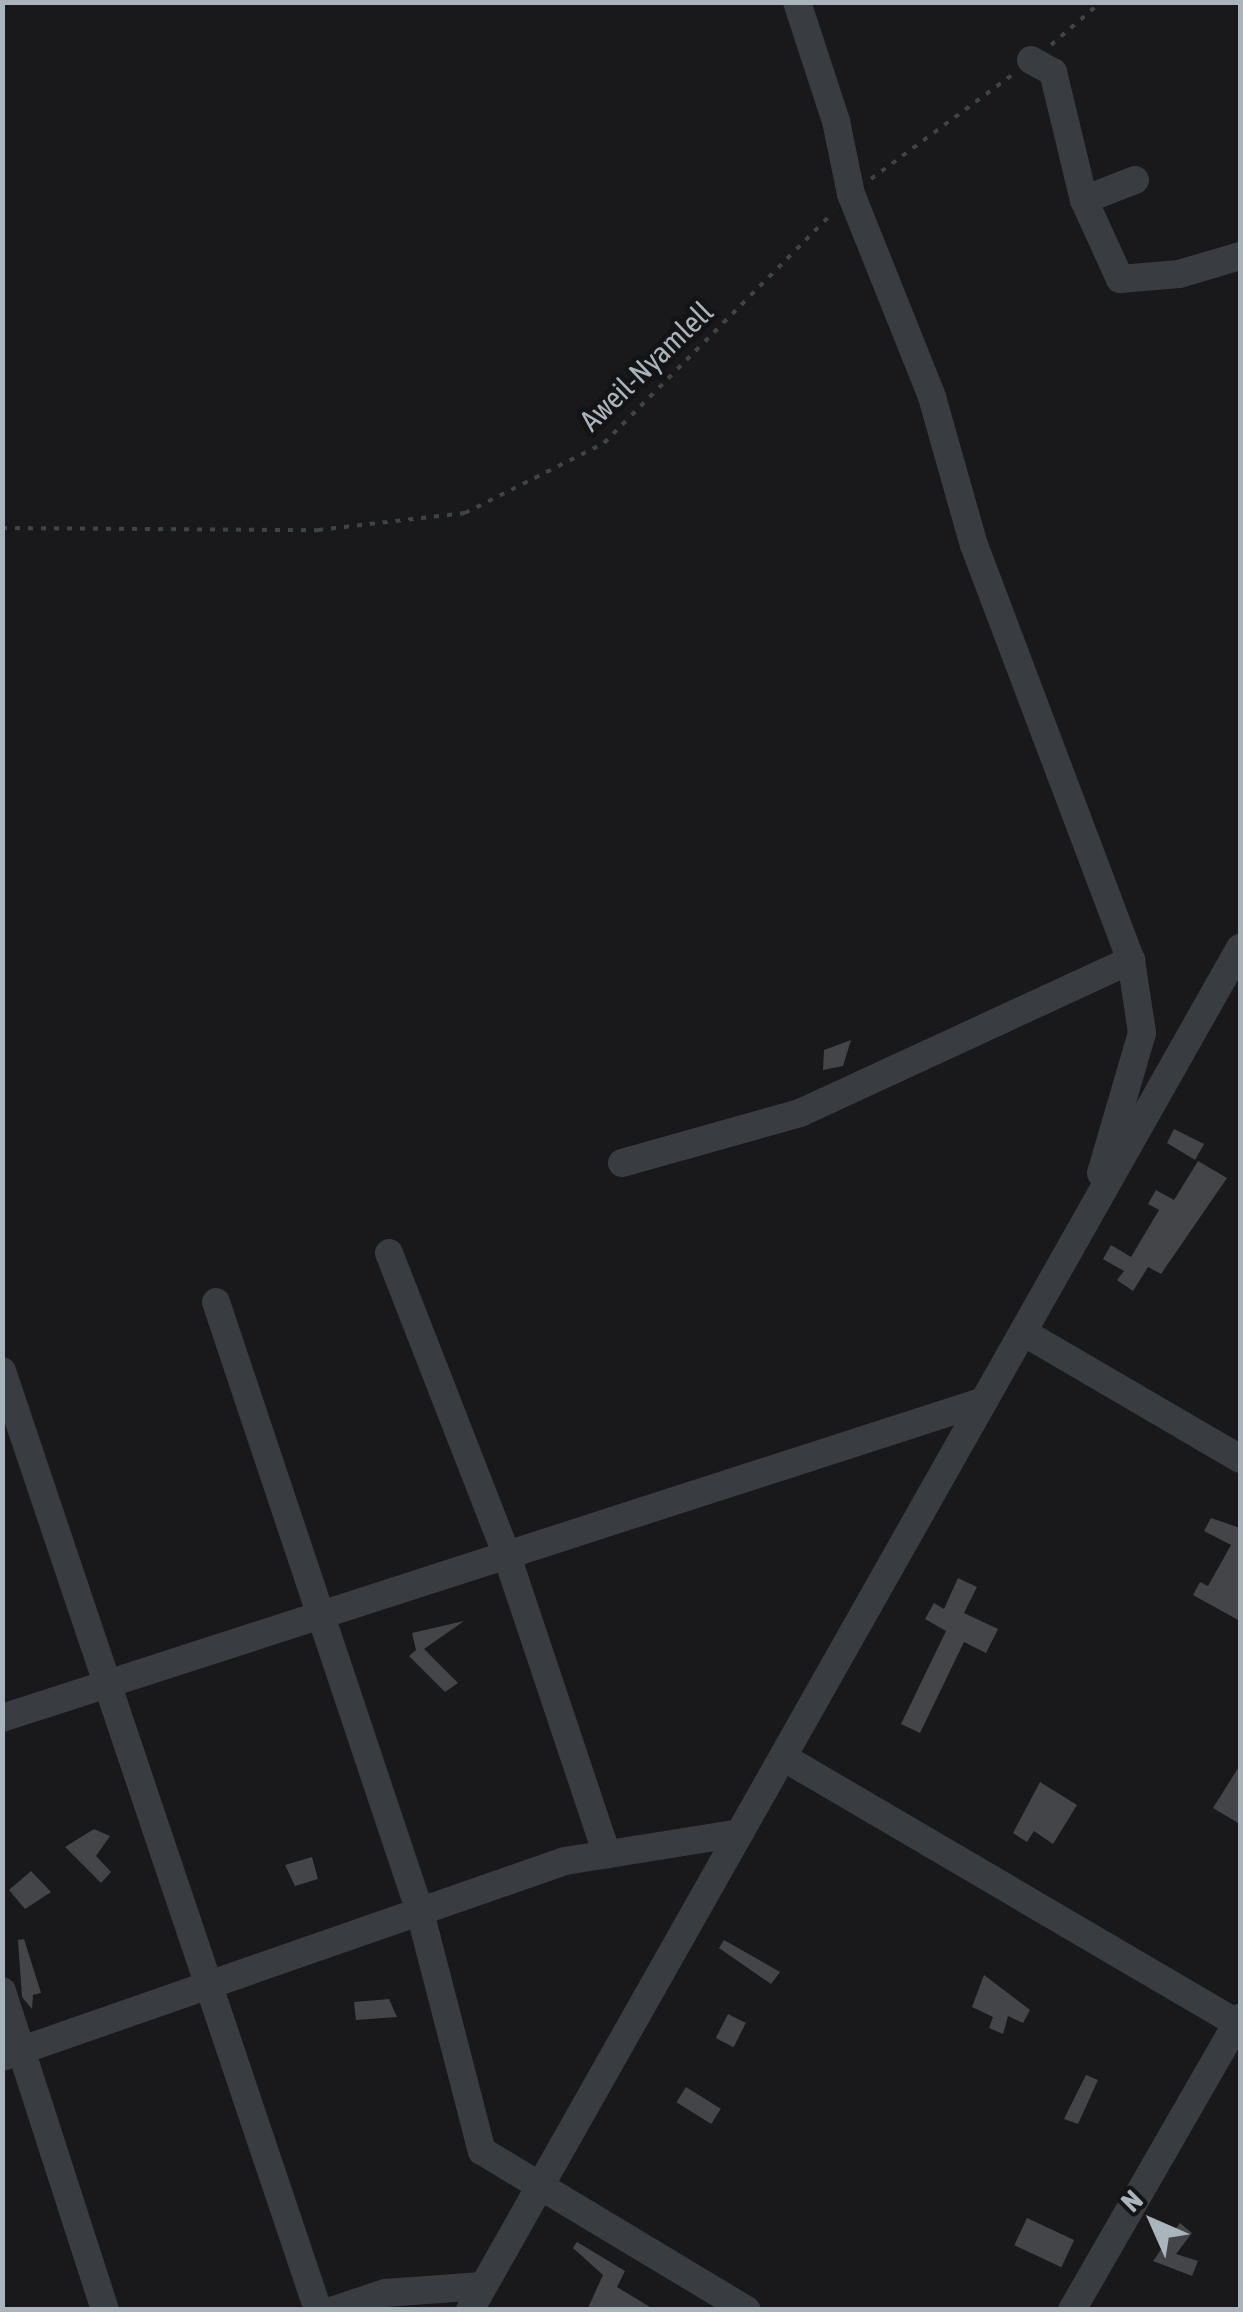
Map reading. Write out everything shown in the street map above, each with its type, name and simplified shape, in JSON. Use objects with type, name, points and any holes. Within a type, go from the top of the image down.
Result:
[{"type":"street","points":[[797,2],[836,120],[851,194],[932,397],[974,545],[1131,960],[1142,1034],[1087,1219]]},
{"type":"street","points":[[1031,60],[1052,72],[1084,200],[1120,279],[1180,274],[1240,256]]},
{"type":"street","points":[[1084,200],[1135,180]]},
{"type":"street","points":[[334,2310],[385,2293],[477,2298],[1240,948]]},
{"type":"street","points":[[622,1163],[800,1112],[1131,960]]},
{"type":"street","points":[[388,1253],[506,1553],[607,1854]]},
{"type":"street","points":[[216,1302],[420,1912],[482,2151],[538,2189],[746,2310]]},
{"type":"street","points":[[1024,1332],[1240,1458]]},
{"type":"street","points":[[2,1372],[103,1684],[212,1984],[318,2310]]},
{"type":"street","points":[[2,1718],[320,1612],[984,1401]]},
{"type":"street","points":[[783,1757],[1239,2022],[1072,2310]]},
{"type":"street","points":[[12,2054],[565,1862],[740,1833]]},
{"type":"street","points":[[2,1991],[12,2054],[105,2310]]},
{"type":"path","name":"Aweil-Nyamlell","points":[[2,528],[318,530],[465,513],[604,443],[851,194],[1031,60],[1100,2]]},
{"type":"building","points":[[851,1040],[843,1066],[823,1070],[824,1050]]},
{"type":"building","points":[[1174,1129],[1204,1144],[1195,1160],[1167,1143]]},
{"type":"building","points":[[1198,1161],[1227,1178],[1161,1274],[1148,1267],[1133,1291],[1117,1280],[1124,1271],[1103,1259],[1111,1245],[1131,1257],[1159,1210],[1148,1204],[1156,1190],[1174,1200]]},
{"type":"building","points":[[1211,1518],[1240,1528],[1240,1621],[1193,1595],[1200,1582],[1208,1586],[1231,1545],[1204,1531]]},
{"type":"building","points":[[958,1578],[977,1587],[964,1613],[998,1629],[986,1653],[964,1642],[920,1733],[901,1724],[946,1631],[925,1619],[934,1603],[944,1609]]},
{"type":"building","points":[[464,1621],[424,1649],[458,1683],[445,1692],[409,1656],[416,1650],[412,1633]]},
{"type":"building","points":[[1240,1765],[1240,1824],[1213,1808]]},
{"type":"building","points":[[1040,1782],[1077,1805],[1053,1844],[1034,1831],[1027,1842],[1013,1833]]},
{"type":"building","points":[[94,1829],[110,1836],[96,1856],[111,1872],[101,1883],[65,1847]]},
{"type":"building","points":[[312,1857],[318,1879],[295,1886],[285,1865]]},
{"type":"building","points":[[31,1871],[51,1892],[25,1909],[9,1890]]},
{"type":"building","points":[[24,1939],[41,1993],[33,1995],[32,2009],[22,1997],[18,1940]]},
{"type":"building","points":[[724,1940],[780,1972],[771,1984],[719,1948]]},
{"type":"building","points":[[984,1975],[1030,2010],[1023,2023],[1008,2016],[1003,2034],[989,2028],[993,2017],[972,2007]]},
{"type":"building","points":[[389,1999],[397,2017],[356,2020],[354,2002]]},
{"type":"building","points":[[728,2014],[746,2023],[734,2047],[716,2038]]},
{"type":"building","points":[[1086,2075],[1098,2080],[1078,2124],[1064,2119]]},
{"type":"building","points":[[686,2087],[721,2109],[711,2124],[676,2102]]},
{"type":"building","points":[[1027,2218],[1074,2240],[1061,2267],[1014,2245]]},
{"type":"building","points":[[1180,2223],[1192,2233],[1176,2254],[1198,2261],[1192,2276],[1153,2261]]},
{"type":"building","points":[[577,2242],[625,2271],[617,2287],[655,2310],[587,2310],[603,2275],[573,2248]]}]
